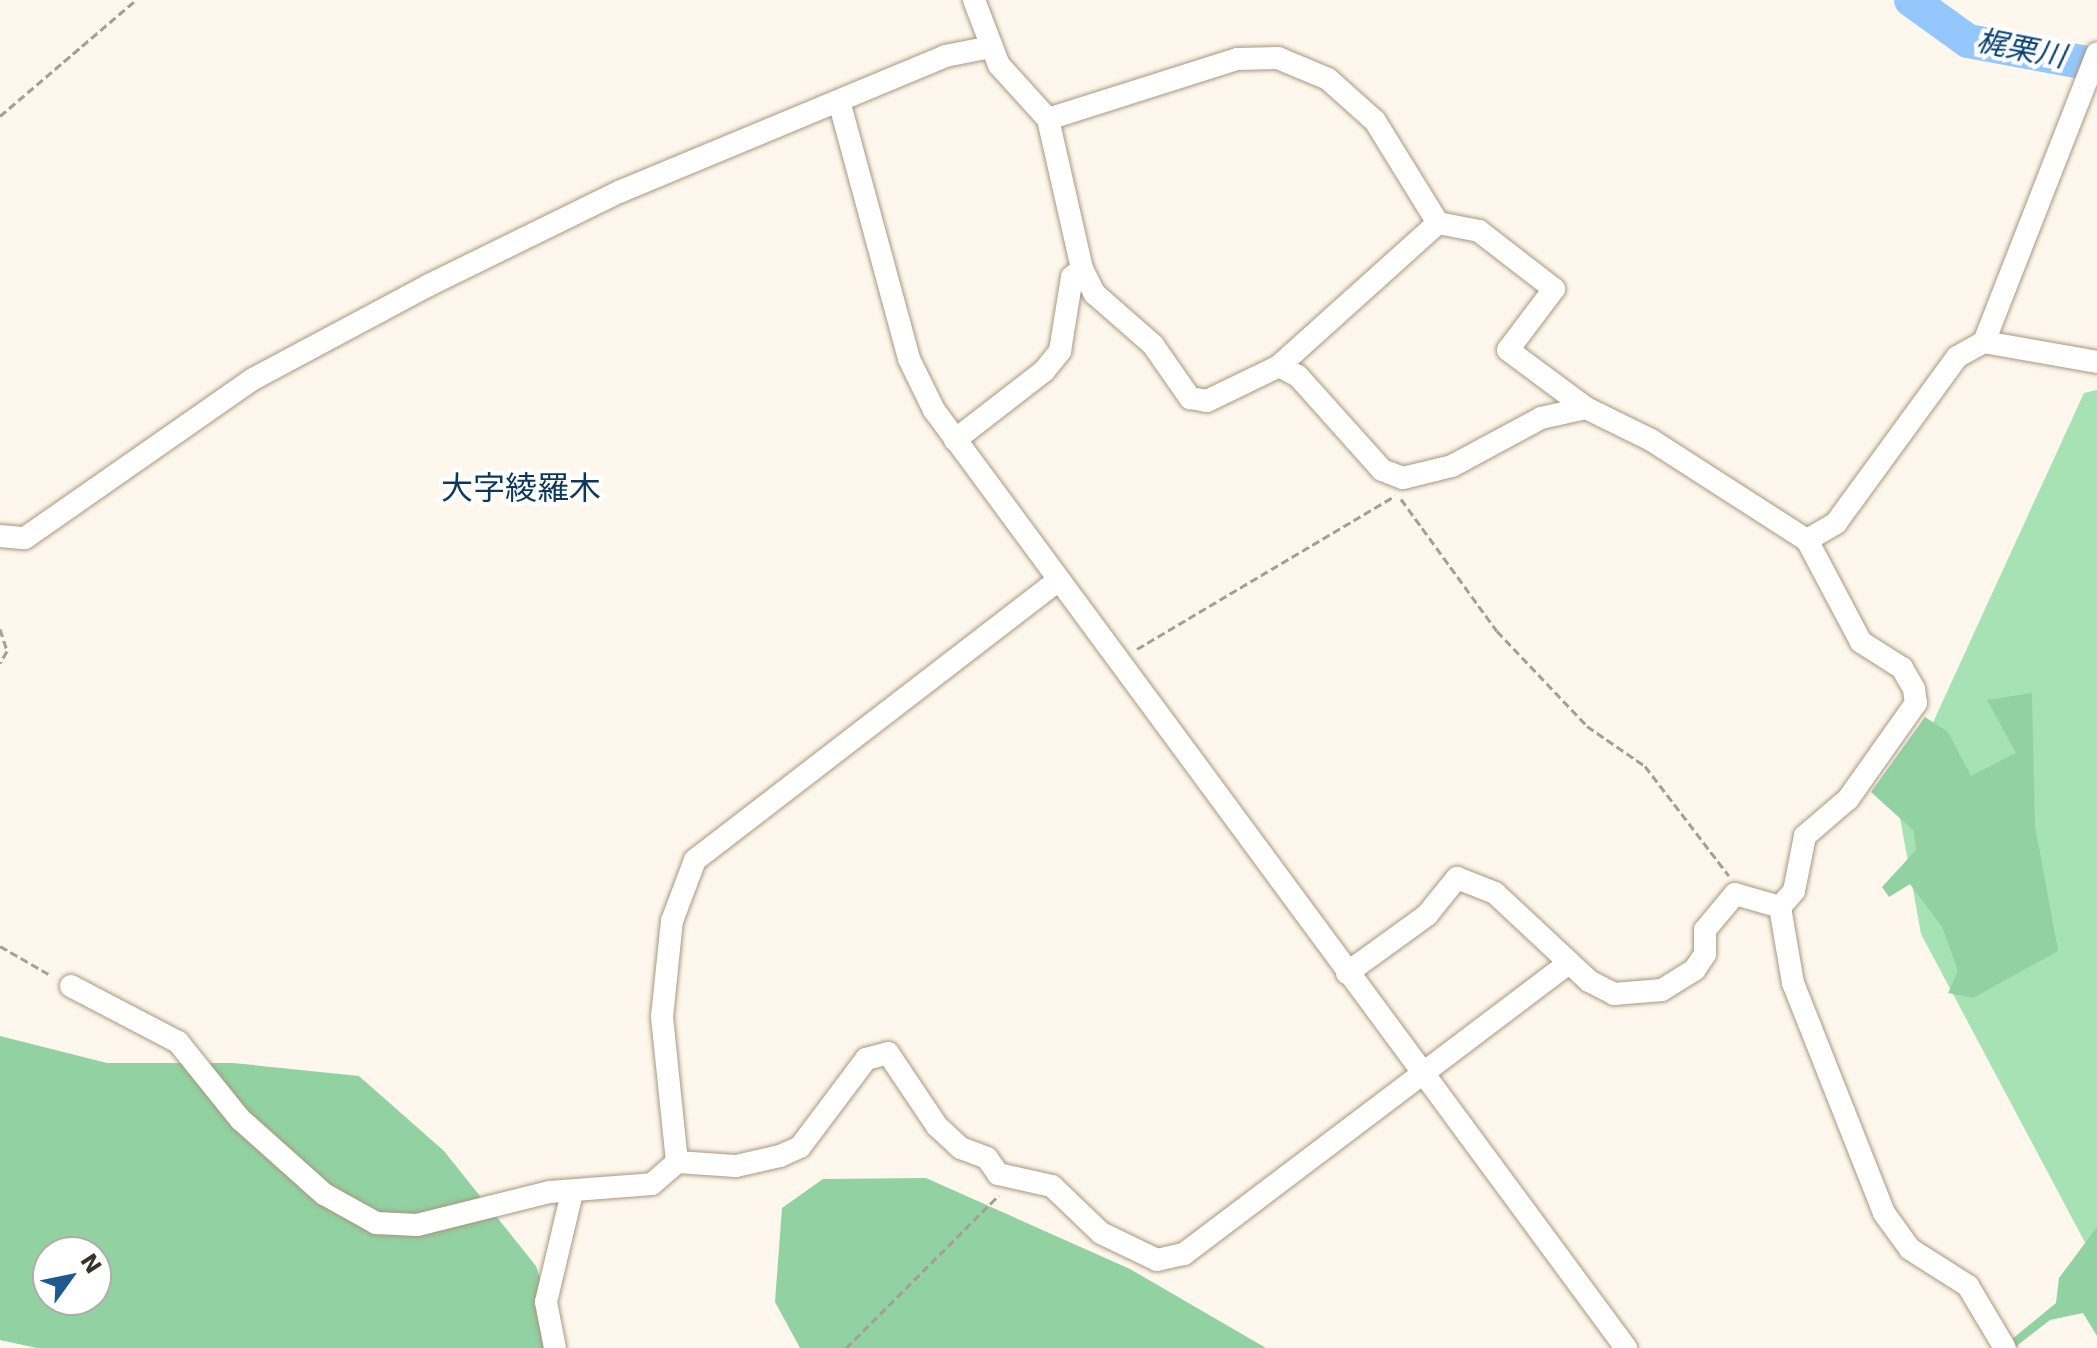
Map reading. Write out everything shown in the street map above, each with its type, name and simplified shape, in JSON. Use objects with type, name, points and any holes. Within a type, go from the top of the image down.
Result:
[{"type":"street","points":[[974,0],[991,47],[1048,119],[1082,269],[1095,294],[1146,337],[1190,398],[1207,401],[1279,366],[1438,223]]},
{"type":"street","points":[[0,536],[25,538],[253,379],[429,285],[619,192],[945,56],[991,47]]},
{"type":"street","points":[[1984,342],[2097,53]]},
{"type":"street","points":[[1048,119],[1237,59],[1299,64],[1375,121],[1438,223],[1479,231],[1554,289],[1508,350],[1586,408],[1651,440],[1807,540],[1861,642],[1902,668],[1916,703],[1848,799],[1805,836],[1794,891],[1780,907]]},
{"type":"street","points":[[839,101],[909,359],[955,440],[1418,1071],[1626,1348]]},
{"type":"street","points":[[955,440],[1060,351],[1072,277],[1082,269]]},
{"type":"street","points":[[1807,540],[1836,523],[1957,357],[1984,342],[2097,362]]},
{"type":"street","points":[[1279,366],[1298,376],[1400,486],[1452,466],[1541,418],[1586,408]]},
{"type":"street","points":[[677,1162],[662,1017],[672,921],[695,860],[1057,581]]},
{"type":"street","points":[[1347,973],[1427,915],[1457,878],[1495,893],[1569,963],[1614,994],[1662,990],[1695,969],[1705,954],[1705,930],[1735,894],[1780,907]]},
{"type":"street","points":[[1780,907],[1793,983],[1884,1213],[1910,1249],[1968,1286],[2005,1348]]},
{"type":"street","points":[[71,986],[178,1042],[240,1119],[324,1194],[376,1223],[417,1225],[549,1192],[572,1193],[652,1184],[677,1162],[736,1166],[800,1147],[866,1059],[888,1053],[937,1126],[987,1158],[998,1174],[1052,1186],[1101,1233],[1139,1255],[1157,1260],[1184,1254],[1418,1071],[1569,963]]},
{"type":"street","points":[[555,1348],[546,1302],[572,1193]]},
{"type":"path","points":[[0,116],[136,0]]},
{"type":"path","points":[[1117,663],[1400,486],[1497,631],[1587,726],[1645,766],[1735,894]]},
{"type":"path","points":[[0,629],[7,651],[0,663]]},
{"type":"path","points":[[0,946],[71,986]]},
{"type":"path","points":[[846,1348],[1016,1179]]},
{"type":"green space","points":[[2097,390],[2097,1265],[1921,934],[1897,801],[2084,393]]},
{"type":"green space","points":[[2032,693],[2035,826],[2058,951],[1973,998],[1948,993],[1958,971],[1942,927],[1910,884],[1889,897],[1882,887],[1916,850],[1914,831],[1871,792],[1925,717],[1948,732],[1971,776],[2016,753],[1987,700]]},
{"type":"green space","points":[[0,1036],[107,1063],[233,1063],[359,1076],[444,1151],[536,1266],[564,1348],[37,1348],[0,1340]]},
{"type":"green space","points":[[926,1178],[1130,1269],[1266,1348],[800,1348],[775,1302],[782,1208],[823,1179]]},
{"type":"green space","points":[[2097,1227],[2097,1336],[2083,1313],[2050,1320],[2014,1348],[2011,1340],[2056,1303],[2059,1278]]},
{"type":"waterway","name":"梶栗川","points":[[1911,0],[1968,41],[2097,65]]},
{"type":"district","name":"大字綾羅木","points":[[521,488]]}]
